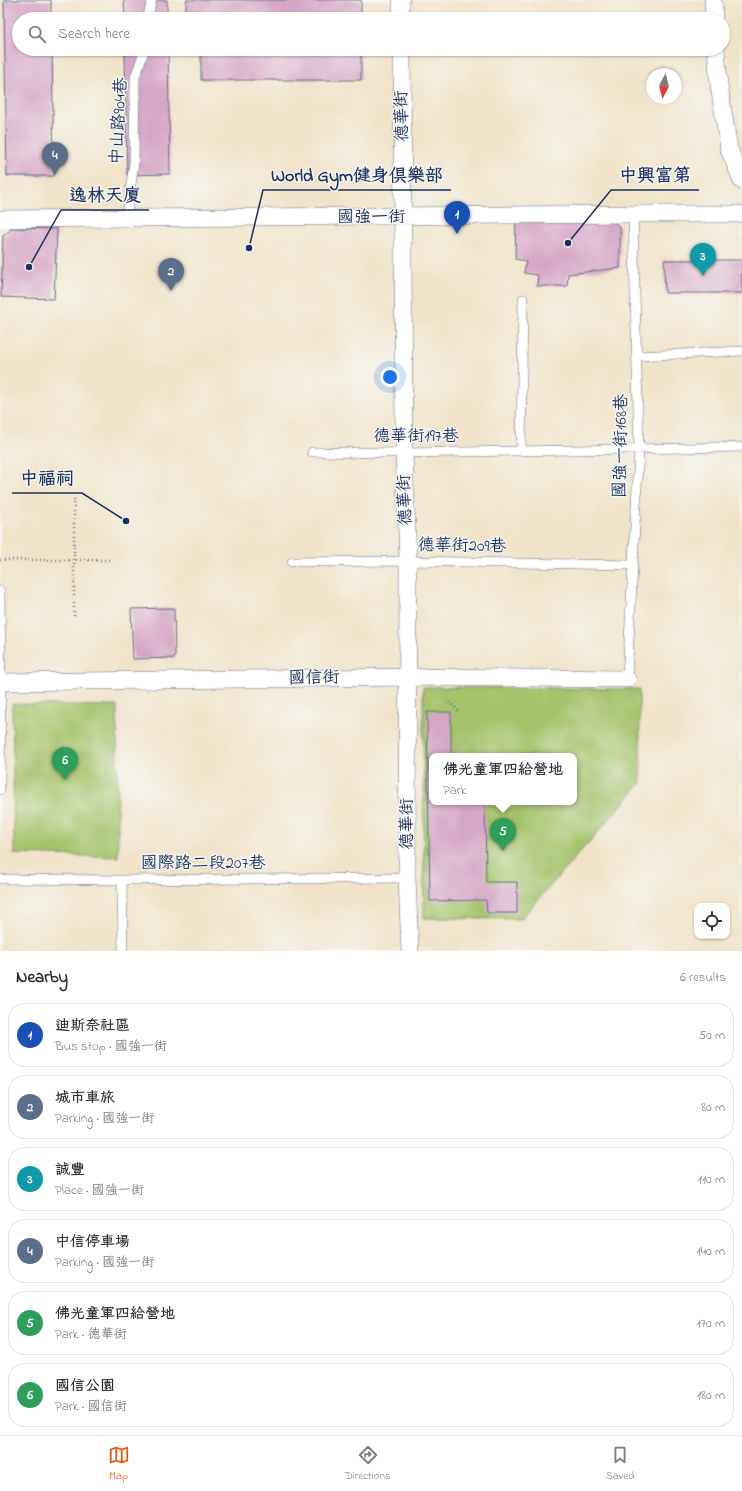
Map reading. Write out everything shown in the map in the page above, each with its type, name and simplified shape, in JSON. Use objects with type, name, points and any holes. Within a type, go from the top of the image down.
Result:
[{"type":"street","points":[[401,0],[401,12]]},
{"type":"street","points":[[713,0],[714,12]]},
{"type":"street","name":"德華街","points":[[402,56],[404,453],[408,561],[407,878],[410,951]]},
{"type":"street","points":[[717,56],[719,85],[730,149],[742,181]]},
{"type":"street","name":"國強一街","points":[[0,219],[742,214]]},
{"type":"street","name":"國信街","points":[[1,682],[407,676],[627,679]]},
{"type":"lane","points":[[149,12],[152,0]]},
{"type":"lane","name":"中山路904巷","points":[[126,219],[134,163],[135,77],[142,56]]},
{"type":"lane","name":"國強一街168巷","points":[[627,679],[638,449],[633,214]]},
{"type":"lane","points":[[521,451],[523,299]]},
{"type":"lane","points":[[637,356],[742,351]]},
{"type":"lane","name":"德華街197巷","points":[[312,452],[404,453],[742,447]]},
{"type":"lane","name":"德華街209巷","points":[[292,562],[408,561],[633,565]]},
{"type":"lane","points":[[0,591],[0,790]]},
{"type":"lane","name":"國際路二段207巷","points":[[0,879],[122,880],[407,878]]},
{"type":"lane","points":[[122,880],[123,951]]},
{"type":"path","points":[[74,498],[74,616]]},
{"type":"path","points":[[0,560],[111,560]]},
{"type":"path","points":[[449,702],[460,712]]},
{"type":"green space","points":[[423,687],[639,689],[641,783],[521,919],[424,918]]},
{"type":"green space","points":[[12,704],[117,706],[118,857],[14,854]]},
{"type":"building","points":[[4,0],[51,0],[51,12],[12,12],[12,56],[52,56],[54,176],[7,176]]},
{"type":"building","points":[[124,0],[167,0],[167,12],[125,12]]},
{"type":"building","points":[[186,0],[361,0],[361,12],[186,12]]},
{"type":"building","points":[[125,56],[168,56],[170,174],[127,175]]},
{"type":"building","points":[[201,56],[361,56],[361,80],[201,80]]},
{"type":"building","points":[[608,218],[620,227],[620,268],[568,274],[567,286],[537,286],[538,275],[524,273],[526,261],[515,259],[516,220]]},
{"type":"building","points":[[13,228],[57,229],[54,299],[1,297],[3,236]]},
{"type":"building","points":[[664,260],[741,260],[742,293],[665,293]]},
{"type":"building","points":[[174,608],[175,658],[133,659],[131,609]]},
{"type":"building","points":[[427,712],[451,712],[451,753],[429,753],[429,805],[485,805],[486,882],[517,882],[517,913],[487,913],[486,900],[430,901]]},
{"type":"place","name":"中信停車場","points":[[55,175]]},
{"type":"place","name":"迪斯奈社區","points":[[457,234]]},
{"type":"place","name":"中興富第","points":[[568,243]]},
{"type":"place","name":"World Gym健身俱樂部","points":[[249,248]]},
{"type":"place","name":"逸林天廈","points":[[29,267]]},
{"type":"place","name":"誠豐","points":[[703,276]]},
{"type":"place","name":"城市車旅","points":[[171,291]]},
{"type":"place","name":"中福祠","points":[[126,521]]},
{"type":"place","name":"國信公園","points":[[65,780]]},
{"type":"place","name":"佛光童軍四給營地","points":[[503,851]]}]
